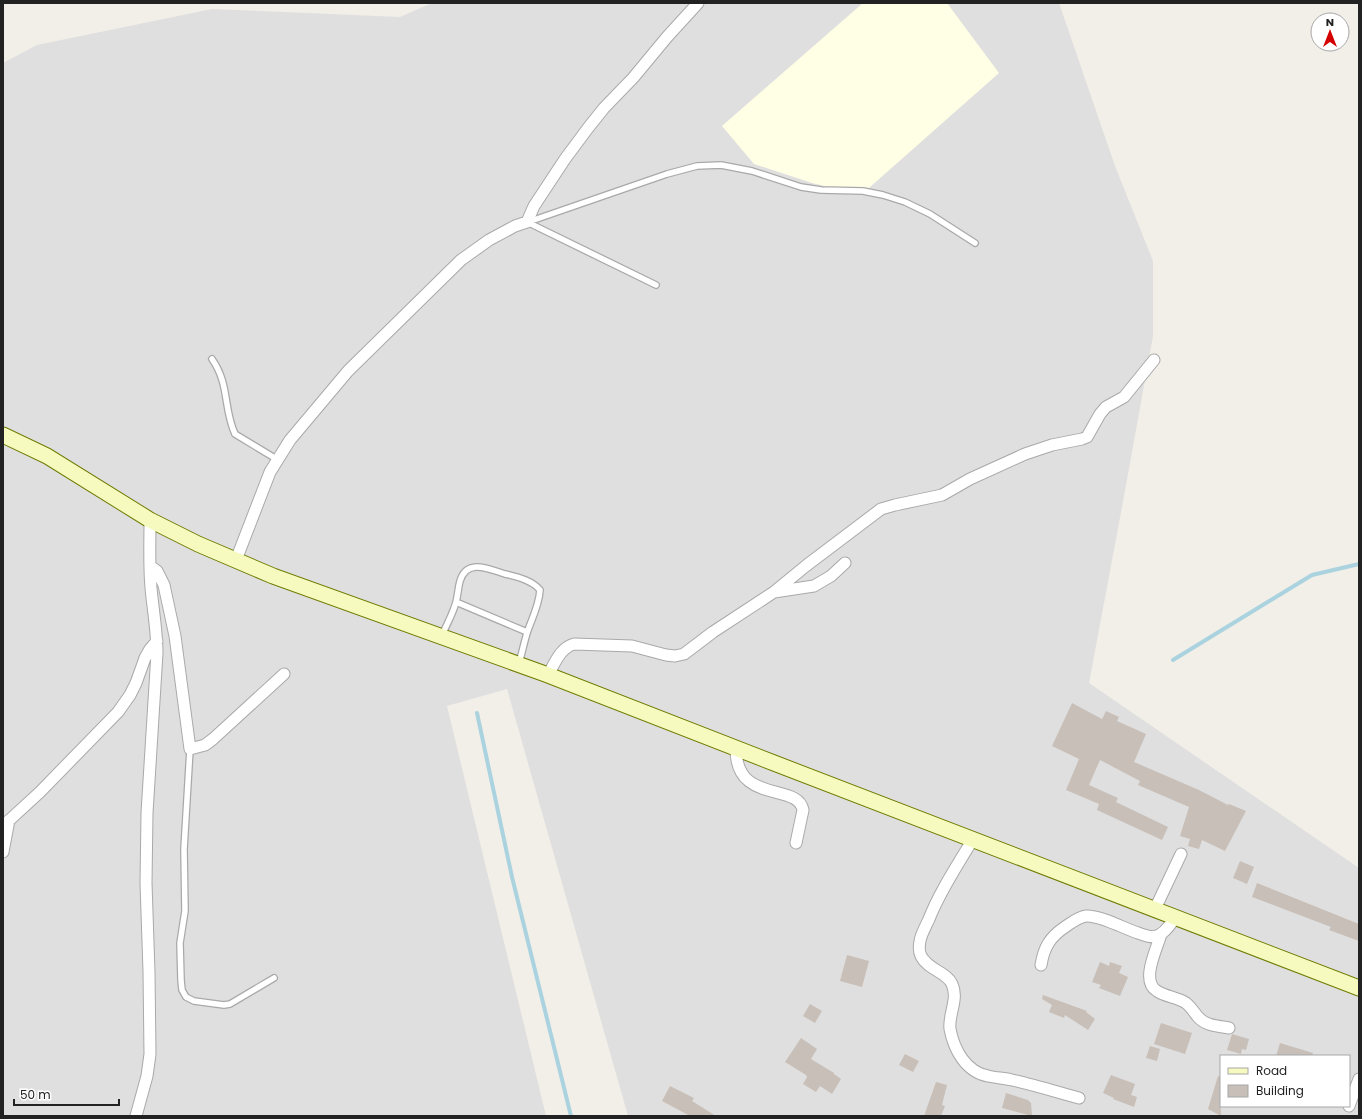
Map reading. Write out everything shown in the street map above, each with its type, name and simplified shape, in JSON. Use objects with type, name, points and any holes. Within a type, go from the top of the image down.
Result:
[{"type":"street","points":[[236,560],[270,472],[290,440],[348,371],[461,260],[489,240],[515,226],[527,222],[534,206],[565,159],[588,128],[604,108],[633,78],[698,3]]},
{"type":"street","points":[[548,675],[566,646],[574,644],[632,646],[671,656],[684,654],[713,632],[774,592],[881,509],[894,504],[942,495],[970,479],[1025,454],[1052,445],[1082,439],[1087,436],[1106,407],[1124,397],[1154,360]]},
{"type":"street","points":[[3,435],[47,456],[150,520],[198,544],[273,576],[548,675],[1359,988]]},
{"type":"street","points":[[136,1116],[147,1076],[150,1054],[146,876],[147,813],[157,642],[151,588],[150,520]]},
{"type":"street","points":[[774,592],[814,586],[831,576],[845,563]]},
{"type":"street","points":[[150,566],[157,571],[164,585],[175,636],[190,749],[205,745],[213,739],[284,674]]},
{"type":"street","points":[[3,852],[6,823],[118,712],[130,695],[136,683],[144,658],[157,642]]},
{"type":"street","points":[[736,748],[738,768],[748,780],[756,786],[793,798],[802,805],[803,810],[796,842]]},
{"type":"street","points":[[973,840],[947,880],[933,908],[920,940],[919,948],[921,956],[926,963],[946,977],[952,984],[954,992],[950,1029],[956,1049],[962,1060],[969,1067],[987,1076],[1013,1080],[1079,1098]]},
{"type":"street","points":[[1155,909],[1181,854]]},
{"type":"street","points":[[1041,965],[1043,952],[1047,944],[1062,929],[1078,918],[1086,916],[1095,917],[1149,936],[1155,937],[1162,934]]},
{"type":"street","points":[[1176,917],[1162,934],[1149,976],[1152,987],[1157,991],[1180,999],[1186,1003],[1204,1022],[1229,1028]]},
{"type":"street","points":[[1350,1103],[1359,1079]]},
{"type":"lane","points":[[527,222],[667,174],[697,166],[721,165],[752,171],[801,187],[821,190],[863,191],[883,195],[905,202],[930,214],[975,243]]},
{"type":"lane","points":[[527,222],[656,285]]},
{"type":"lane","points":[[212,358],[222,376],[230,420],[235,434],[278,460]]},
{"type":"lane","points":[[441,636],[456,602],[461,577],[470,568],[476,566],[484,567],[526,580],[536,585],[540,590],[537,608],[527,632],[519,664]]},
{"type":"lane","points":[[456,602],[527,632]]},
{"type":"lane","points":[[190,749],[184,848],[185,911],[180,943],[182,990],[186,997],[194,1001],[224,1005],[230,1004],[274,978]]},
{"type":"shaded area","points":[[432,3],[1059,3],[1115,166],[1153,261],[1153,336],[1089,683],[1359,868],[1359,1116],[628,1116],[507,689],[447,706],[546,1116],[3,1116],[3,63],[37,45],[212,9],[400,17]]},
{"type":"shaded area","points":[[863,3],[947,3],[999,73],[861,195],[812,183],[754,164],[722,126]]},
{"type":"building","points":[[1072,703],[1102,719],[1106,711],[1119,717],[1117,721],[1146,734],[1134,762],[1199,790],[1228,805],[1229,804],[1246,811],[1225,851],[1202,840],[1199,849],[1188,846],[1190,839],[1180,836],[1189,807],[1138,785],[1140,781],[1100,760],[1089,785],[1118,798],[1116,802],[1168,827],[1162,840],[1097,810],[1099,804],[1066,790],[1079,759],[1052,746]]},
{"type":"building","points":[[1240,861],[1254,867],[1247,884],[1233,878]]},
{"type":"building","points":[[1257,883],[1359,924],[1359,941],[1329,930],[1331,927],[1252,897]]},
{"type":"building","points":[[847,955],[869,961],[862,987],[840,981]]},
{"type":"building","points":[[1100,962],[1109,966],[1110,962],[1122,966],[1119,973],[1128,977],[1120,996],[1099,988],[1101,985],[1092,982]]},
{"type":"building","points":[[1043,995],[1087,1011],[1086,1012],[1095,1019],[1088,1030],[1065,1015],[1064,1018],[1049,1012],[1052,1005],[1042,999]]},
{"type":"building","points":[[810,1004],[822,1011],[815,1023],[803,1016]]},
{"type":"building","points":[[1161,1023],[1192,1033],[1185,1054],[1154,1044]]},
{"type":"building","points":[[1232,1034],[1249,1039],[1246,1050],[1242,1049],[1241,1054],[1227,1050]]},
{"type":"building","points":[[801,1038],[817,1049],[811,1059],[841,1079],[832,1094],[820,1086],[816,1092],[803,1084],[807,1077],[806,1075],[785,1062]]},
{"type":"building","points":[[1280,1043],[1313,1053],[1312,1055],[1276,1055]]},
{"type":"building","points":[[1150,1046],[1160,1049],[1157,1061],[1146,1058]]},
{"type":"building","points":[[905,1054],[919,1061],[913,1072],[899,1065]]},
{"type":"building","points":[[1111,1075],[1135,1084],[1131,1095],[1137,1097],[1134,1107],[1113,1099],[1114,1098],[1103,1093]]},
{"type":"building","points":[[1218,1076],[1220,1077],[1221,1116],[1208,1109]]},
{"type":"building","points":[[936,1082],[947,1085],[942,1105],[945,1106],[941,1116],[924,1116]]},
{"type":"building","points":[[670,1086],[694,1098],[692,1101],[716,1116],[690,1116],[662,1101]]},
{"type":"building","points":[[1006,1093],[1028,1100],[1031,1103],[1032,1116],[1002,1108]]},
{"type":"waterway","points":[[1173,660],[1312,575],[1359,564]]},
{"type":"waterway","points":[[477,713],[512,877],[571,1116]]}]
